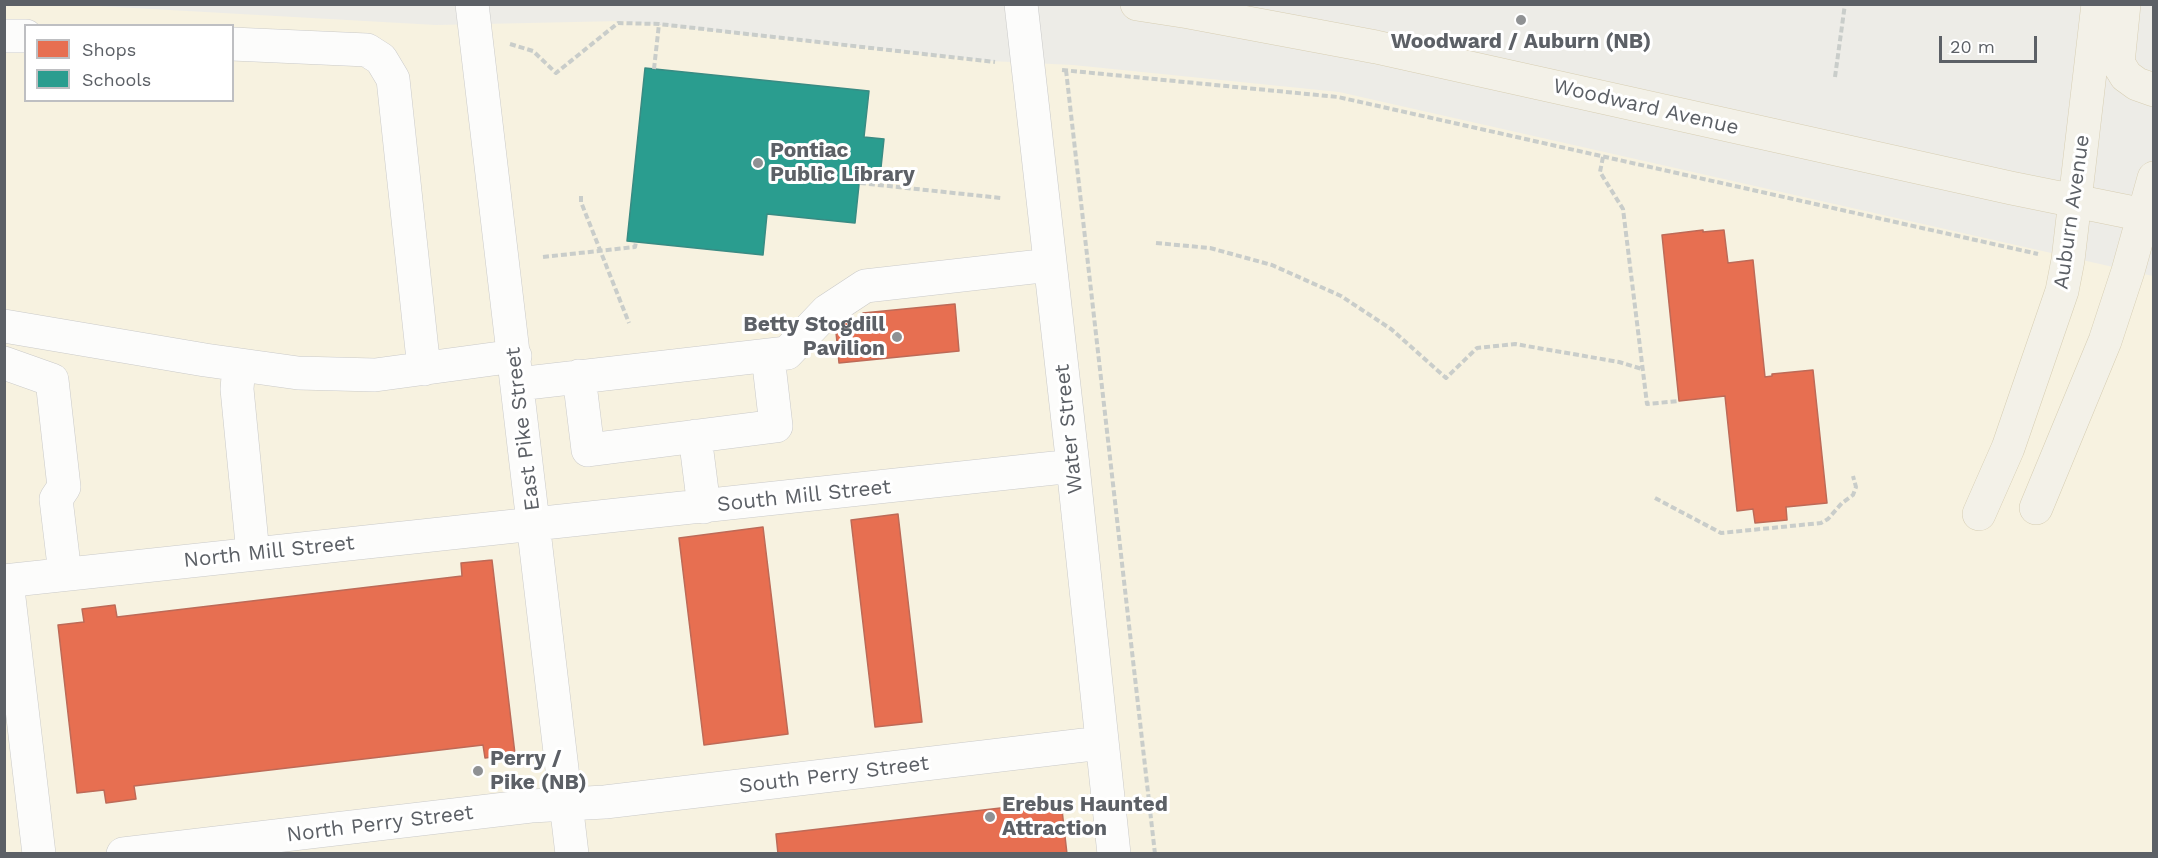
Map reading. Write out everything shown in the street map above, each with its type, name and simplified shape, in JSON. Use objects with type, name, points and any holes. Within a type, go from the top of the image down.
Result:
[{"type":"main road","name":"Woodward Avenue","points":[[1137,4],[1387,50],[2148,216]]},
{"type":"main road","name":"Auburn Avenue","points":[[1979,514],[2012,436],[2062,291],[2098,4]]},
{"type":"main road","points":[[2124,4],[2118,63],[2126,76],[2137,84],[2154,90]]},
{"type":"main road","points":[[2036,508],[2105,341],[2148,216],[2154,178]]},
{"type":"street","name":"East Pike Street","points":[[472,4],[572,854]]},
{"type":"street","name":"Water Street","points":[[1021,4],[1114,854]]},
{"type":"street","points":[[4,36],[24,36]]},
{"type":"street","points":[[234,44],[367,50],[381,59],[393,79],[424,369]]},
{"type":"street","points":[[4,326],[298,373],[375,375],[424,369],[516,370],[579,376],[787,353],[827,311],[865,286],[1050,265]]},
{"type":"street","points":[[579,376],[588,450],[776,426],[768,356]]},
{"type":"street","points":[[4,363],[52,380],[64,487],[56,499],[74,573]]},
{"type":"street","points":[[238,365],[237,389],[253,554]]},
{"type":"street","points":[[695,436],[704,507]]},
{"type":"street","name":"South Mill Street","points":[[534,524],[1073,466]]},
{"type":"street","name":"North Mill Street","points":[[6,581],[534,524]]},
{"type":"street","points":[[6,581],[39,854]]},
{"type":"street","name":"South Perry Street","points":[[566,804],[605,802],[1101,743]]},
{"type":"street","name":"North Perry Street","points":[[123,854],[566,804]]},
{"type":"path","points":[[1835,77],[1845,4]]},
{"type":"path","points":[[533,51],[556,73],[618,23],[659,24],[1066,70],[1338,97],[2040,254]]},
{"type":"path","points":[[654,69],[659,24]]},
{"type":"path","points":[[1066,70],[1155,854]]},
{"type":"path","points":[[1603,157],[1600,172],[1623,208],[1647,404],[1679,401]]},
{"type":"path","points":[[860,183],[1001,198]]},
{"type":"path","points":[[581,196],[581,202],[629,323]]},
{"type":"path","points":[[543,258],[635,247],[636,242]]},
{"type":"path","points":[[1156,243],[1210,248],[1272,265],[1341,296],[1391,329],[1446,378],[1477,348],[1515,344],[1619,362],[1642,369]]},
{"type":"path","points":[[1655,498],[1721,533],[1821,523],[1853,495],[1856,487],[1853,476]]},
{"type":"shaded area","points":[[5,5],[81,5],[436,25],[621,21],[990,61],[1073,65],[1339,92],[2153,276],[2153,853],[5,854]]},
{"type":"building: Shops","points":[[1703,230],[1703,232],[1724,230],[1728,263],[1753,260],[1765,377],[1772,376],[1772,374],[1813,370],[1827,503],[1786,507],[1787,520],[1755,523],[1753,509],[1737,511],[1725,396],[1679,401],[1662,235]]},
{"type":"building: Shops","name":"Betty Stogdill Pavilion","points":[[955,304],[959,351],[839,363],[835,322],[863,319],[863,313]]},
{"type":"building: Shops","points":[[898,514],[922,722],[875,727],[851,520]]},
{"type":"building: Shops","points":[[763,527],[788,734],[704,745],[679,538]]},
{"type":"building: Shops","points":[[492,560],[515,754],[485,758],[483,745],[134,786],[136,799],[106,803],[104,790],[77,793],[58,625],[84,622],[82,609],[115,605],[117,617],[462,576],[461,563]]},
{"type":"building: Shops","name":"Erebus Haunted Attraction","points":[[1061,801],[1067,854],[778,854],[776,834]]},
{"type":"building: Schools","name":"Pontiac Public Library","points":[[645,68],[869,91],[864,137],[884,139],[880,177],[860,175],[855,223],[767,214],[763,255],[627,241]]},
{"type":"place","name":"Woodward / Auburn (NB)","points":[[1521,20]]},
{"type":"place","name":"Pontiac Public Library","points":[[758,163]]},
{"type":"place","name":"Betty Stogdill Pavilion","points":[[897,337]]},
{"type":"place","name":"Perry / Pike (NB)","points":[[478,771]]},
{"type":"place","name":"Erebus Haunted Attraction","points":[[990,817]]}]
